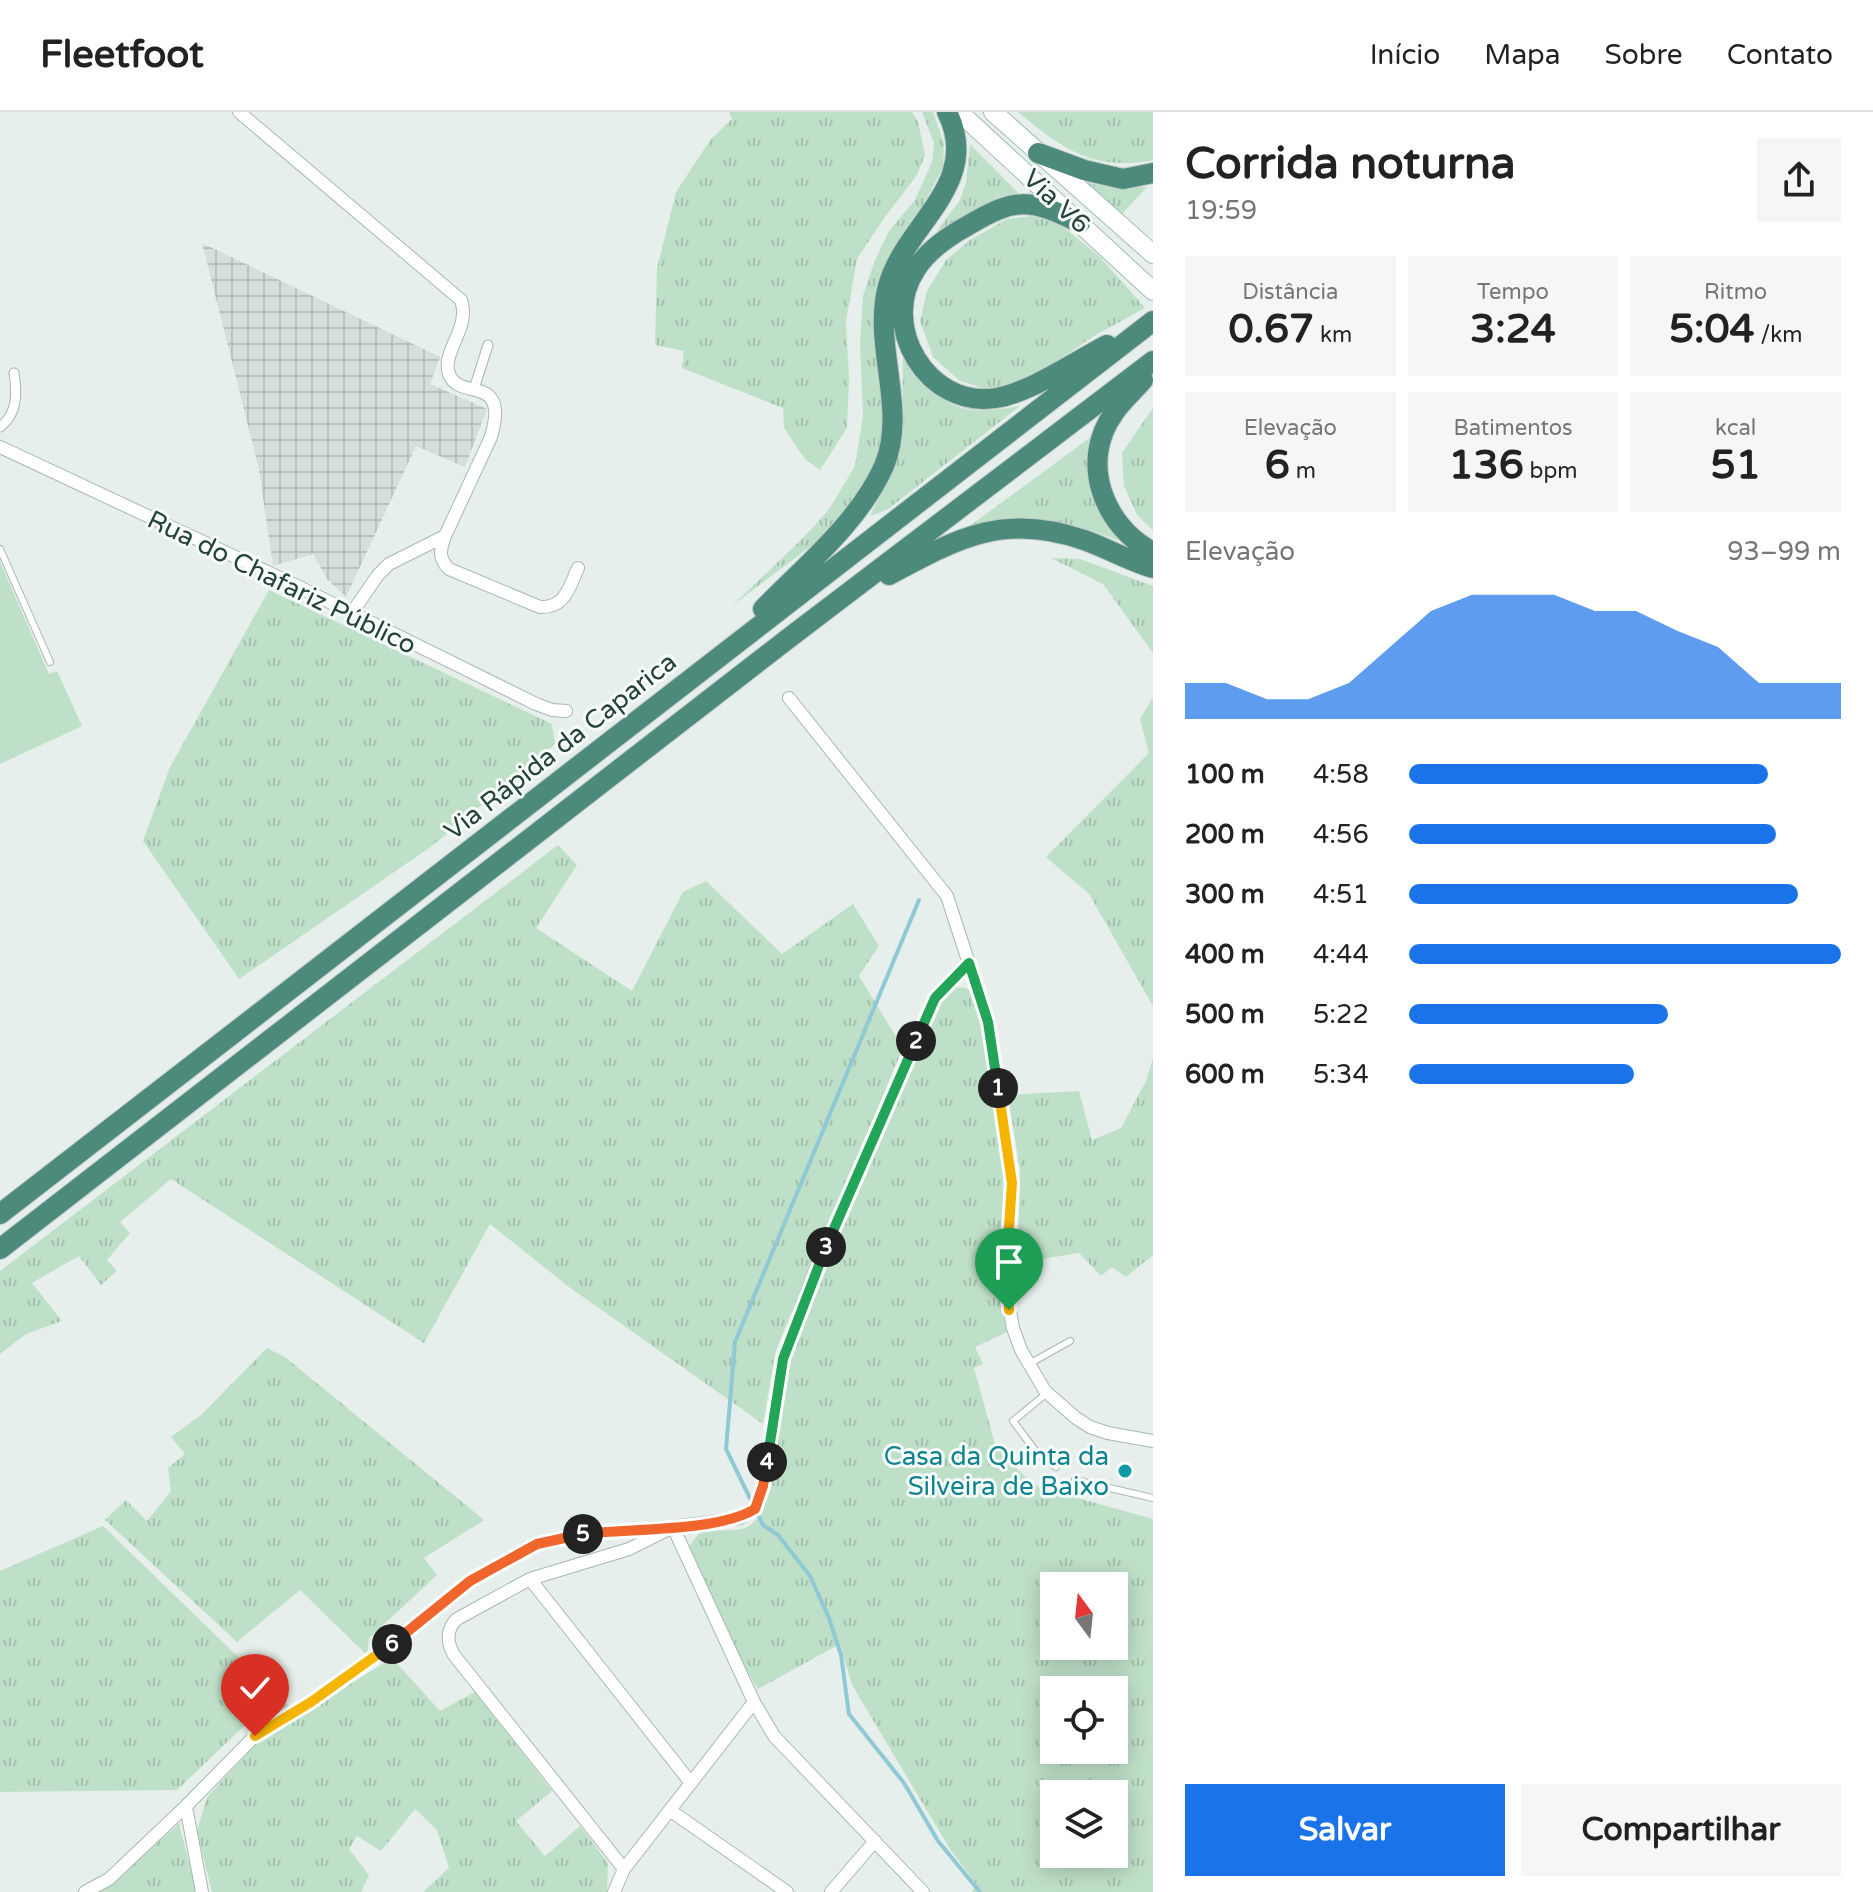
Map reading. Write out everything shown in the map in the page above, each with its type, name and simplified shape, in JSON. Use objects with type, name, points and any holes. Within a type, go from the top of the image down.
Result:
[{"type":"highway","points":[[712,661],[839,530],[874,488],[886,462],[893,413],[884,328],[886,294],[896,264],[942,196],[954,170],[957,144],[947,112]]},
{"type":"highway","points":[[1038,153],[1084,170],[1123,179],[1153,173]]},
{"type":"highway","points":[[1080,223],[1035,204],[1007,205],[951,235],[930,252],[914,271],[906,291],[903,311],[911,352],[920,367],[932,379],[963,396],[981,400],[999,398],[1020,391],[1153,321]]},
{"type":"highway","name":"Via Rápida da Caparica","points":[[0,1214],[1153,321]]},
{"type":"highway","points":[[0,1249],[1153,361]]},
{"type":"highway","points":[[1153,369],[1113,414],[1101,441],[1097,466],[1101,493],[1112,515],[1127,534],[1153,552]]},
{"type":"highway","points":[[836,603],[944,545],[977,533],[1004,529],[1036,528],[1068,535],[1153,568]]},
{"type":"main road","name":"Via V6","points":[[959,112],[1153,291]]},
{"type":"main road","name":"Via V6","points":[[993,112],[1153,254]]},
{"type":"street","points":[[239,112],[461,300],[465,317],[448,367],[450,376],[455,382],[490,397],[496,407],[496,419],[491,437],[440,550],[441,558],[449,569],[540,607],[558,605],[578,568]]},
{"type":"street","points":[[474,389],[488,345]]},
{"type":"street","points":[[0,427],[5,424],[18,396],[14,373]]},
{"type":"street","name":"Rua do Chafariz Público","points":[[0,447],[293,584],[536,704],[566,711]]},
{"type":"street","points":[[351,614],[389,564],[445,536]]},
{"type":"street","points":[[789,698],[947,896],[988,1022],[1012,1183],[1007,1256],[1009,1310],[1017,1339],[1029,1364],[1047,1393],[1090,1427],[1153,1441]]},
{"type":"street","points":[[85,1892],[109,1879],[255,1736],[311,1702],[396,1641],[470,1581],[537,1544],[585,1533],[673,1527],[740,1518],[755,1509],[763,1486],[783,1359],[816,1268],[935,998],[969,963]]},
{"type":"street","points":[[624,1869],[454,1655],[449,1634],[457,1619],[530,1579],[629,1549],[673,1527]]},
{"type":"street","points":[[673,1527],[754,1702],[774,1736],[923,1892]]},
{"type":"street","points":[[530,1579],[691,1783]]},
{"type":"street","points":[[614,1892],[624,1869],[754,1702]]},
{"type":"street","points":[[186,1806],[202,1892]]},
{"type":"street","points":[[671,1811],[787,1892]]},
{"type":"street","points":[[831,1892],[875,1841]]},
{"type":"lane","points":[[0,549],[50,662]]},
{"type":"lane","points":[[1029,1364],[1070,1341]]},
{"type":"lane","points":[[1047,1393],[1013,1421],[1037,1453],[1056,1467]]},
{"type":"lane","points":[[1075,1480],[1153,1498]]},
{"type":"shaded area","points":[[202,243],[440,357],[430,384],[487,409],[465,467],[416,446],[346,597],[327,579],[313,554],[273,566],[259,469]]},
{"type":"green space","points":[[729,112],[912,112],[918,122],[925,155],[917,175],[857,259],[846,321],[849,379],[847,428],[820,470],[804,458],[784,428],[783,408],[682,368],[684,351],[655,345],[657,268],[676,192],[711,139],[732,119]]},
{"type":"green space","points":[[922,112],[933,112],[944,143],[943,167],[882,273],[877,316],[885,423],[872,478],[835,528],[733,605],[830,508],[855,466],[863,416],[860,343],[863,296],[889,231],[915,200],[932,162],[934,143]]},
{"type":"green space","points":[[1018,112],[1153,112],[1153,160],[1113,163],[1096,160],[1064,146]]},
{"type":"green space","points":[[970,144],[1019,194],[999,197],[929,242],[960,200],[966,182]]},
{"type":"green space","points":[[1082,182],[1105,186],[1147,187],[1121,215]]},
{"type":"green space","points":[[1032,216],[1060,224],[1101,258],[1145,308],[1094,336],[1034,377],[993,391],[960,381],[933,357],[920,321],[927,291],[946,260],[970,240],[1007,219]]},
{"type":"green space","points":[[903,351],[928,386],[953,404],[976,410],[1020,406],[887,510],[870,516],[892,471],[902,426]]},
{"type":"green space","points":[[1153,408],[1153,530],[1137,515],[1124,486],[1122,453]]},
{"type":"green space","points":[[1103,428],[1110,525],[1120,541],[1079,527],[1043,521],[1006,522],[963,531]]},
{"type":"green space","points":[[1051,558],[1080,559],[1153,586],[1153,653],[1103,584]]},
{"type":"green space","points":[[0,562],[49,674],[57,671],[82,726],[0,764]]},
{"type":"green space","points":[[269,590],[552,724],[555,744],[432,846],[239,979],[143,841],[170,767]]},
{"type":"green space","points":[[1153,697],[1153,1006],[1089,894],[1046,857],[1149,753],[1140,719]]},
{"type":"green space","points":[[558,845],[577,865],[536,928],[632,991],[683,892],[706,881],[782,954],[853,904],[879,946],[859,976],[903,1048],[776,1350],[763,1424],[569,1287],[490,1224],[424,1343],[171,1179],[120,1222],[130,1233],[107,1260],[117,1271],[101,1285],[79,1256],[32,1283],[62,1321],[26,1334],[0,1354],[0,1271]]},
{"type":"green space","points":[[956,987],[973,993],[987,1042],[990,1084],[1004,1165],[1000,1288],[1007,1332],[975,1347],[983,1364],[974,1368],[995,1444],[1010,1463],[1038,1487],[1153,1519],[1153,1892],[972,1892],[976,1884],[950,1849],[852,1685],[840,1644],[758,1689],[717,1618],[692,1560],[689,1546],[700,1532],[743,1528],[757,1519],[763,1510],[781,1387],[793,1348],[935,1007]]},
{"type":"green space","points":[[1153,1058],[1153,1255],[1126,1277],[1112,1267],[1101,1276],[1079,1253],[1018,1263],[1020,1170],[1008,1095],[1079,1091],[1092,1140],[1121,1128],[1146,1081]]},
{"type":"green space","points":[[267,1348],[285,1357],[484,1520],[424,1558],[437,1575],[369,1638],[367,1655],[300,1590],[237,1642],[105,1520],[126,1500],[147,1521],[171,1491],[168,1468],[185,1454],[171,1437],[201,1415]]},
{"type":"green space","points":[[103,1526],[292,1709],[244,1726],[177,1790],[0,1792],[0,1571]]},
{"type":"green space","points":[[392,1658],[440,1711],[475,1692],[552,1791],[516,1821],[545,1856],[580,1826],[608,1863],[607,1892],[423,1892],[449,1868],[437,1830],[415,1809],[381,1851],[357,1836],[349,1849],[369,1875],[361,1892],[212,1892],[197,1831],[207,1797],[260,1740]]},
{"type":"green space","points":[[179,1824],[197,1892],[97,1892],[112,1883]]},
{"type":"waterway","points":[[919,900],[735,1342],[726,1449],[763,1525],[778,1535],[810,1576],[841,1655],[849,1714],[904,1783],[938,1841],[980,1892]]},
{"type":"place","name":"Casa da Quinta da Silveira de Baixo","points":[[1125,1471]]},
{"type":"route","points":[[255,1736],[311,1702],[396,1641],[470,1581],[537,1544],[585,1533],[673,1527],[740,1518],[755,1509],[763,1486],[783,1359],[816,1268],[935,998],[969,963],[988,1022],[1012,1183],[1006,1289],[1009,1310]]}]
